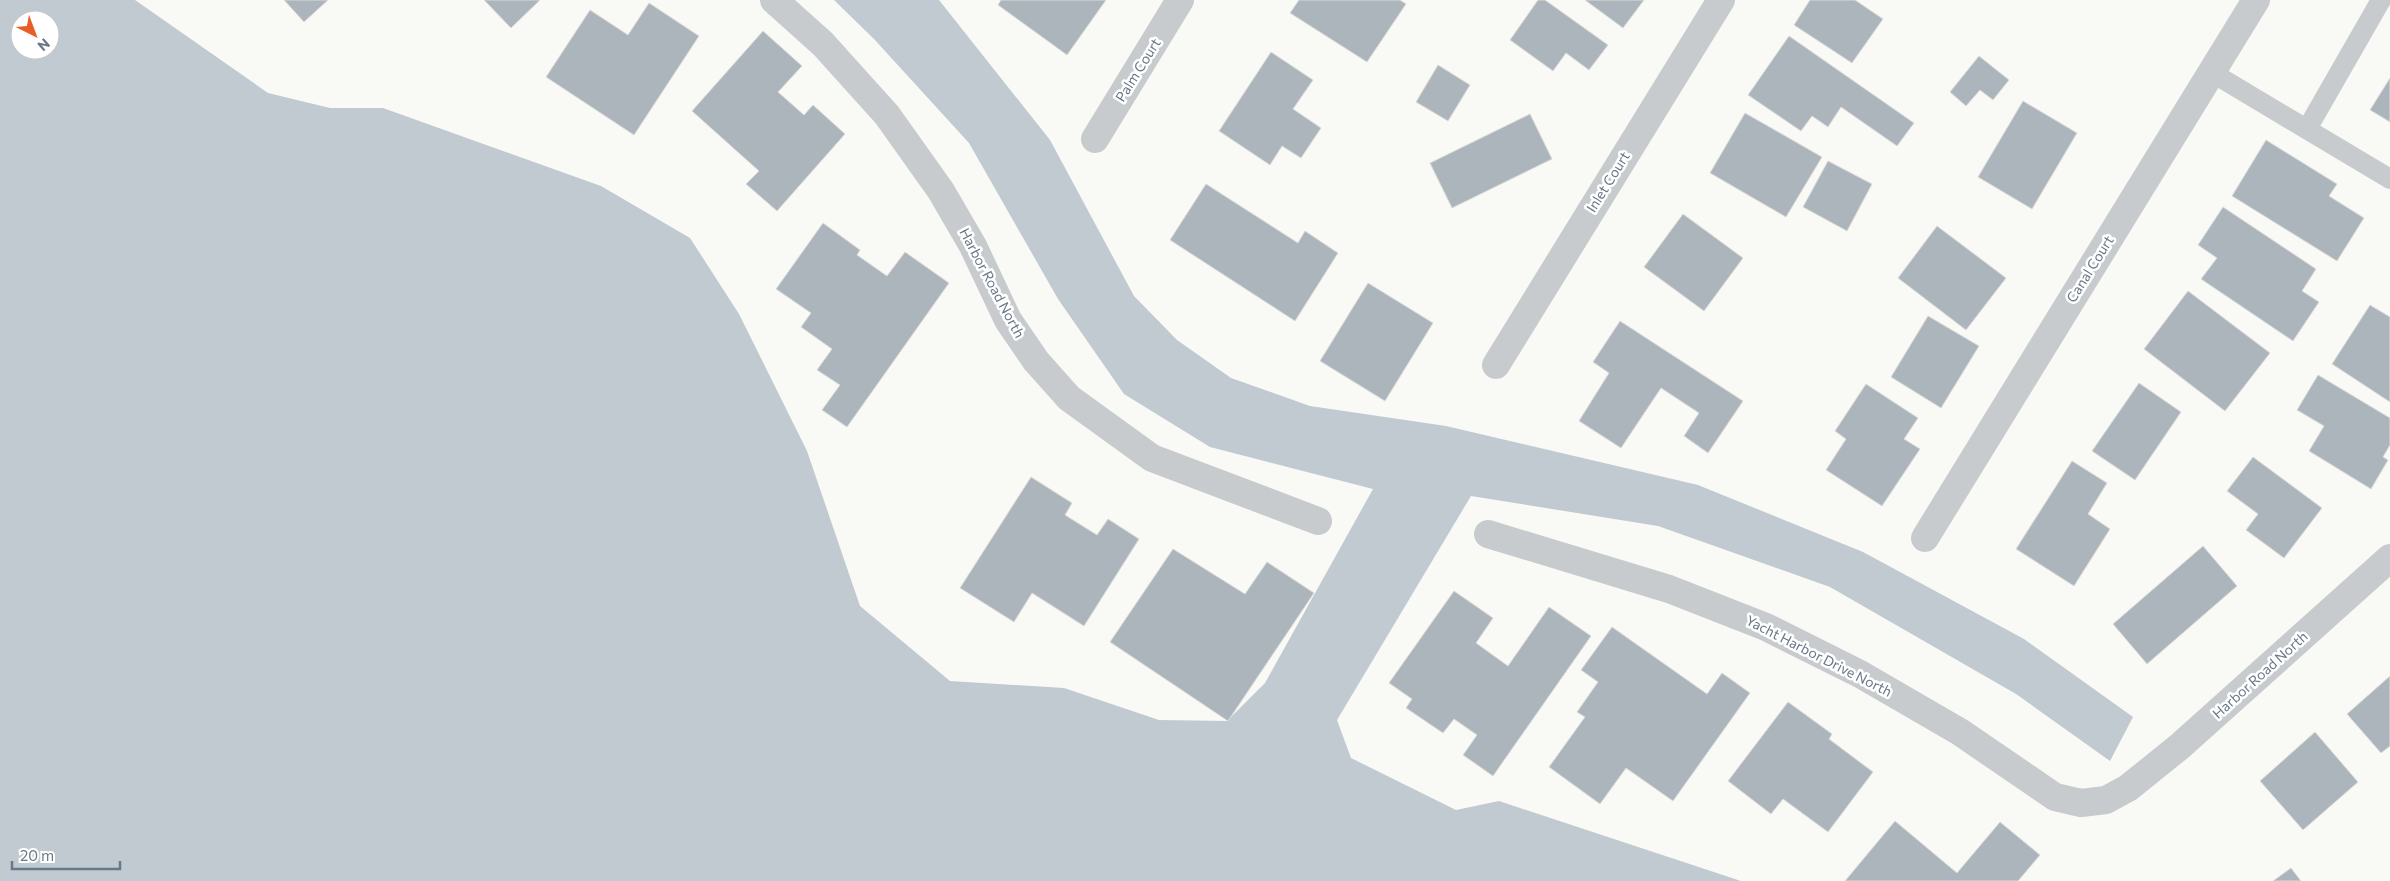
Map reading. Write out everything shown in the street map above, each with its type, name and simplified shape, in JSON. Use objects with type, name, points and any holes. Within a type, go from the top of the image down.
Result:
[{"type":"street","name":"Harbor Road North","points":[[774,0],[823,44],[887,115],[945,199],[973,246],[1008,320],[1036,361],[1069,398],[1152,458],[1318,521]]},
{"type":"street","name":"Palm Court","points":[[1095,139],[1180,0]]},
{"type":"street","name":"Inlet Court","points":[[1496,365],[1721,0]]},
{"type":"street","name":"Canal Court","points":[[1925,538],[2256,0]]},
{"type":"street","name":"Yacht Harbor Drive North","points":[[1488,534],[1669,589],[1766,627],[1860,674],[1960,732],[2055,797],[2081,803],[2106,800],[2128,788]]},
{"type":"street","name":"Harbor Road North","points":[[2128,788],[2179,748],[2390,558]]},
{"type":"lane","points":[[2307,129],[2381,0]]},
{"type":"lane","points":[[2211,72],[2390,179]]},
{"type":"shaded area","points":[[0,0],[135,0],[268,93],[330,108],[383,108],[601,186],[690,238],[739,314],[807,451],[860,606],[950,681],[1064,688],[1159,720],[1227,721],[1265,683],[1373,489],[1210,447],[1124,394],[1058,299],[969,143],[874,39],[834,0],[939,0],[1050,140],[1134,296],[1177,340],[1231,378],[1310,406],[1446,426],[1698,485],[1863,552],[2024,639],[2133,717],[2110,761],[2016,694],[1830,587],[1658,526],[1471,496],[1337,720],[1351,758],[1456,810],[1499,801],[1741,881],[0,881]]},
{"type":"building","points":[[284,0],[328,0],[304,22]]},
{"type":"building","points":[[484,0],[540,0],[511,28]]},
{"type":"building","points":[[1001,0],[1106,0],[1067,55],[998,5]]},
{"type":"building","points":[[1299,0],[1400,0],[1406,4],[1367,62],[1290,13]]},
{"type":"building","points":[[1538,0],[1545,0],[1608,45],[1589,70],[1566,53],[1553,71],[1510,40]]},
{"type":"building","points":[[1585,0],[1644,0],[1623,28]]},
{"type":"building","points":[[1810,0],[1855,0],[1883,19],[1852,63],[1794,25]]},
{"type":"building","points":[[649,3],[699,36],[634,135],[546,77],[590,10],[628,35]]},
{"type":"building","points":[[763,31],[802,66],[778,92],[804,115],[813,105],[845,134],[777,211],[746,184],[759,171],[692,111]]},
{"type":"building","points":[[1789,36],[1914,123],[1897,146],[1841,107],[1828,127],[1812,116],[1801,131],[1748,95]]},
{"type":"building","points":[[1271,52],[1313,80],[1293,109],[1321,128],[1301,158],[1282,146],[1270,165],[1219,131]]},
{"type":"building","points":[[1979,56],[2009,80],[1993,100],[1980,90],[1966,106],[1950,92]]},
{"type":"building","points":[[1438,65],[1470,85],[1448,121],[1416,102]]},
{"type":"building","points":[[2390,78],[2390,122],[2370,110]]},
{"type":"building","points":[[2023,101],[2077,133],[2032,209],[1978,177]]},
{"type":"building","points":[[1745,113],[1822,157],[1786,217],[1710,173]]},
{"type":"building","points":[[1530,114],[1552,159],[1452,208],[1430,163]]},
{"type":"building","points":[[2266,140],[2337,184],[2329,196],[2364,218],[2337,261],[2232,196]]},
{"type":"building","points":[[1828,161],[1872,184],[1847,231],[1803,207]]},
{"type":"building","points":[[1206,184],[1298,243],[1305,231],[1338,253],[1295,321],[1170,240]]},
{"type":"building","points":[[2223,207],[2316,269],[2302,291],[2319,302],[2293,341],[2201,279],[2217,258],[2198,245]]},
{"type":"building","points":[[1683,214],[1743,258],[1704,311],[1644,267]]},
{"type":"building","points":[[823,223],[860,250],[857,255],[887,276],[905,252],[949,283],[847,427],[822,410],[840,385],[817,370],[832,349],[801,327],[811,313],[776,289]]},
{"type":"building","points":[[1937,226],[2006,278],[1966,330],[1898,278]]},
{"type":"building","points":[[1368,283],[1433,323],[1385,401],[1320,361]]},
{"type":"building","points":[[2188,291],[2270,353],[2225,411],[2144,349]]},
{"type":"building","points":[[2370,305],[2390,317],[2390,402],[2332,364]]},
{"type":"building","points":[[1928,316],[1979,346],[1941,408],[1891,377]]},
{"type":"building","points":[[1620,321],[1743,401],[1708,453],[1684,436],[1699,413],[1661,388],[1621,448],[1579,421],[1609,373],[1593,362]]},
{"type":"building","points":[[2318,375],[2390,418],[2390,445],[2383,457],[2388,460],[2371,489],[2309,451],[2324,426],[2297,410]]},
{"type":"building","points":[[2139,383],[2181,412],[2135,480],[2092,451]]},
{"type":"building","points":[[1866,384],[1918,418],[1904,439],[1920,449],[1882,506],[1826,470],[1846,439],[1835,431]]},
{"type":"building","points":[[2253,457],[2322,508],[2284,558],[2246,530],[2258,514],[2227,491]]},
{"type":"building","points":[[2072,461],[2107,483],[2088,514],[2110,529],[2074,586],[2016,549]]},
{"type":"building","points":[[1031,477],[1072,503],[1065,515],[1097,535],[1108,519],[1139,539],[1084,626],[1032,593],[1014,622],[960,588]]},
{"type":"building","points":[[2203,546],[2237,586],[2147,664],[2113,624]]},
{"type":"building","points":[[1173,549],[1245,594],[1267,562],[1314,593],[1228,721],[1110,642]]},
{"type":"building","points":[[1454,591],[1493,618],[1476,643],[1508,666],[1549,607],[1591,636],[1493,776],[1463,755],[1477,735],[1454,719],[1443,733],[1406,708],[1412,699],[1389,683]]},
{"type":"building","points":[[1612,627],[1707,694],[1722,673],[1750,693],[1673,801],[1626,768],[1600,804],[1549,767],[1585,717],[1577,712],[1598,682],[1581,670]]},
{"type":"building","points":[[2390,676],[2390,746],[2381,753],[2347,714]]},
{"type":"building","points":[[1788,702],[1832,734],[1829,739],[1873,772],[1828,832],[1783,799],[1771,814],[1728,781]]},
{"type":"building","points":[[2315,732],[2358,782],[2303,830],[2260,781]]},
{"type":"building","points":[[1895,821],[1957,873],[2000,822],[2040,855],[2018,881],[1845,881]]},
{"type":"building","points":[[2291,868],[2301,881],[2273,881]]}]
